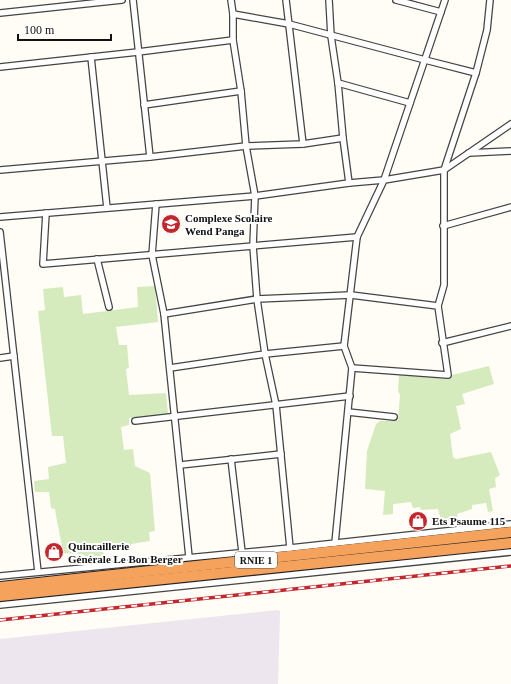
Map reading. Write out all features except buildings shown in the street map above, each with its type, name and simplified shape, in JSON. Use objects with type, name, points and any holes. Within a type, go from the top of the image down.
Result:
[{"type":"highway","name":"RNIE 1","points":[[0,587],[511,532]]},
{"type":"highway","name":"RNIE 1","points":[[0,596],[511,543]]},
{"type":"street","points":[[0,13],[122,0]]},
{"type":"street","points":[[133,0],[150,157]]},
{"type":"street","points":[[231,0],[233,14],[233,40],[241,91],[246,146],[255,196],[253,246],[257,299],[264,354],[276,405],[290,548]]},
{"type":"street","points":[[286,0],[303,144]]},
{"type":"street","points":[[329,0],[331,36],[350,183]]},
{"type":"street","points":[[396,0],[441,12]]},
{"type":"street","points":[[335,543],[352,368],[344,346],[357,237],[384,180],[445,0]]},
{"type":"street","points":[[352,368],[448,375],[442,343],[438,306],[444,285],[444,170],[476,73],[487,30],[490,0]]},
{"type":"street","points":[[233,14],[289,24],[476,73]]},
{"type":"street","points":[[0,67],[233,40]]},
{"type":"street","points":[[91,57],[107,208]]},
{"type":"street","points":[[338,84],[410,104]]},
{"type":"street","points":[[144,105],[241,91]]},
{"type":"street","points":[[0,217],[255,196],[350,183],[384,180],[444,170],[511,124]]},
{"type":"street","points":[[0,170],[102,162],[246,146],[303,144],[343,138]]},
{"type":"street","points":[[468,153],[511,151]]},
{"type":"street","points":[[156,204],[152,255],[164,314],[176,418],[189,557]]},
{"type":"street","points":[[443,226],[511,207]]},
{"type":"street","points":[[46,213],[42,264],[357,237]]},
{"type":"street","points":[[0,232],[38,572]]},
{"type":"street","points":[[97,259],[109,307]]},
{"type":"street","points":[[164,314],[257,299],[351,295],[438,306]]},
{"type":"street","points":[[442,343],[511,326]]},
{"type":"street","points":[[170,368],[264,354],[344,346]]},
{"type":"street","points":[[0,358],[14,356]]},
{"type":"street","points":[[135,421],[176,418],[350,396]]},
{"type":"street","points":[[348,412],[394,417]]},
{"type":"street","points":[[180,465],[281,454]]},
{"type":"street","points":[[231,459],[242,552]]},
{"type":"street","points":[[0,576],[290,548],[511,524]]},
{"type":"street","points":[[0,605],[511,552]]},
{"type":"shaded area","points":[[277,610],[280,611],[278,684],[0,684],[0,639]]},
{"type":"green space","points":[[155,286],[158,322],[116,327],[119,345],[127,345],[129,368],[126,369],[129,395],[166,393],[168,414],[129,418],[129,425],[121,427],[124,450],[133,449],[135,466],[150,473],[155,531],[149,532],[150,541],[131,544],[131,547],[103,550],[104,557],[87,559],[83,554],[63,553],[55,509],[51,508],[49,492],[35,492],[34,481],[49,479],[48,467],[66,463],[63,436],[52,436],[38,311],[45,310],[43,289],[63,287],[64,297],[81,295],[83,314],[138,307],[137,287]]},
{"type":"green space","points":[[489,366],[494,384],[462,394],[465,404],[456,406],[461,429],[450,434],[453,457],[456,459],[491,452],[500,475],[495,478],[496,487],[489,489],[493,511],[488,512],[486,503],[472,505],[472,509],[457,514],[458,519],[443,521],[440,517],[438,509],[421,510],[420,507],[413,508],[411,502],[393,504],[393,514],[383,515],[385,491],[365,489],[367,451],[376,424],[380,421],[398,421],[400,395],[398,391],[399,375],[448,379],[452,375]]},
{"type":"railway","points":[[0,620],[511,566]]},
{"type":"place","name":"Complexe Scolaire Wend Panga","points":[[171,224]]},
{"type":"place","name":"Ets Psaume 115","points":[[418,521]]},
{"type":"place","name":"Quincaillerie Générale Le Bon Berger","points":[[54,552]]}]
